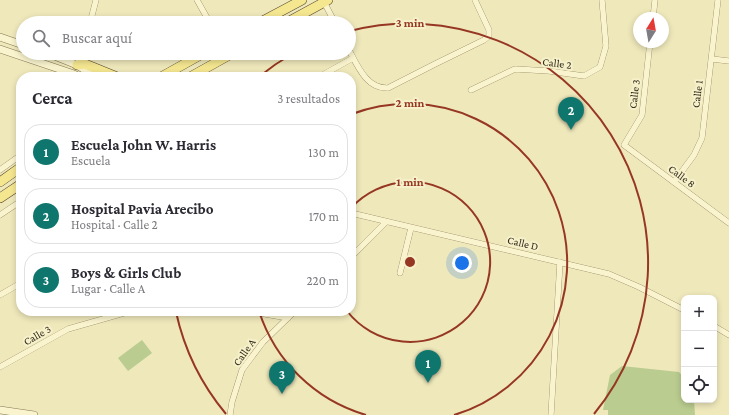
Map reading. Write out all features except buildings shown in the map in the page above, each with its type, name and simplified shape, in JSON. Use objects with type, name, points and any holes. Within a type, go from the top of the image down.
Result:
[{"type":"main road","points":[[272,16],[302,0]]},
{"type":"main road","points":[[299,16],[326,1]]},
{"type":"main road","points":[[170,72],[191,60]]},
{"type":"main road","points":[[199,72],[220,60]]},
{"type":"main road","points":[[77,65],[85,64],[105,72]]},
{"type":"main road","points":[[0,182],[16,171]]},
{"type":"main road","points":[[0,198],[16,187]]},
{"type":"street","points":[[92,16],[96,0]]},
{"type":"street","points":[[197,0],[206,16]]},
{"type":"street","points":[[354,60],[368,81],[381,89],[388,88],[484,40],[489,36],[490,30],[475,0]]},
{"type":"street","name":"Calle 2","points":[[471,90],[515,69],[548,71],[584,76],[600,68],[606,46],[602,0]]},
{"type":"street","points":[[654,12],[655,0]]},
{"type":"street","name":"Calle 1","points":[[674,182],[694,154],[702,138],[718,0]]},
{"type":"street","points":[[326,1],[332,16]]},
{"type":"street","points":[[0,37],[16,43]]},
{"type":"street","name":"Calle 3","points":[[624,145],[642,115],[649,48]]},
{"type":"street","points":[[0,49],[16,55]]},
{"type":"street","points":[[712,59],[729,61]]},
{"type":"street","points":[[31,60],[64,72]]},
{"type":"street","points":[[64,60],[77,65],[88,72]]},
{"type":"street","points":[[77,65],[78,60]]},
{"type":"street","points":[[328,72],[349,60]]},
{"type":"street","name":"Calle 8","points":[[624,145],[727,221]]},
{"type":"street","points":[[0,170],[16,159]]},
{"type":"street","points":[[0,215],[16,204]]},
{"type":"street","points":[[727,221],[729,213]]},
{"type":"street","name":"Calle D","points":[[356,214],[609,274],[640,287],[681,308]]},
{"type":"street","points":[[356,252],[386,222]]},
{"type":"street","points":[[400,273],[411,228]]},
{"type":"street","points":[[551,415],[560,262]]},
{"type":"street","points":[[0,296],[16,286]]},
{"type":"street","name":"Calle 3","points":[[0,367],[68,329],[114,316]]},
{"type":"street","points":[[276,316],[288,318]]},
{"type":"street","name":"Calle A","points":[[230,415],[232,402],[242,370],[263,342],[288,318]]},
{"type":"street","points":[[717,328],[729,335]]},
{"type":"street","points":[[0,410],[34,415]]},
{"type":"green space","points":[[142,340],[152,353],[128,371],[118,358]]},
{"type":"green space","points":[[622,366],[679,372],[681,374],[681,403],[694,403],[695,415],[608,415],[608,410],[603,410],[610,375]]},
{"type":"place","name":"Hospital Pavia Arecibo","points":[[571,130]]},
{"type":"place","name":"Escuela John W. Harris","points":[[428,383]]},
{"type":"place","name":"Boys & Girls Club","points":[[282,394]]}]
